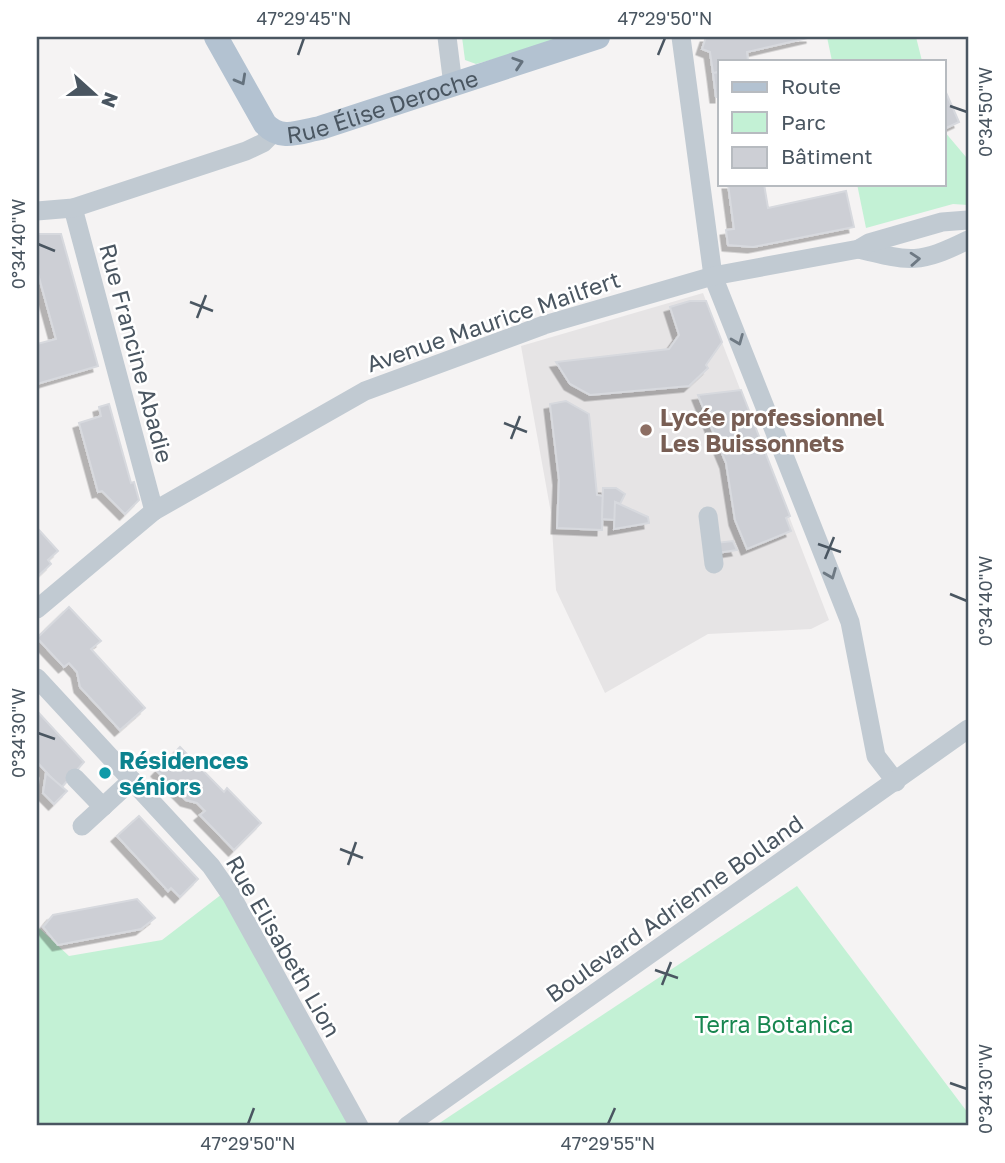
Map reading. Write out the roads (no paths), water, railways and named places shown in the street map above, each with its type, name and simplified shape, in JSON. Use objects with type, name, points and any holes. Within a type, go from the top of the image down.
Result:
[{"type":"main road","name":"Rue Élise Deroche","points":[[216,37],[265,124],[273,132],[284,135],[320,128],[598,37]]},
{"type":"street","points":[[447,37],[453,85]]},
{"type":"street","points":[[681,37],[713,276],[850,622],[876,756],[896,782]]},
{"type":"street","points":[[37,211],[73,208],[246,151],[263,143],[273,132]]},
{"type":"street","name":"Rue Francine Abadie","points":[[73,208],[154,511]]},
{"type":"street","name":"Avenue Maurice Mailfert","points":[[37,609],[154,511],[365,391],[544,324],[713,276],[859,249],[869,243],[942,222],[968,220]]},
{"type":"street","name":"Avenue Maurice Mailfert","points":[[859,249],[902,260],[916,260],[932,257],[968,240]]},
{"type":"street","points":[[708,516],[714,564]]},
{"type":"street","name":"Rue Elisabeth Lion","points":[[37,678],[212,866],[231,895],[359,1126]]},
{"type":"street","name":"Boulevard Adrienne Bolland","points":[[407,1126],[968,729]]},
{"type":"street","points":[[75,778],[103,807]]},
{"type":"street","points":[[82,826],[132,780]]},
{"type":"place","name":"Lycée professionnel Les Buissonnets","points":[[646,430]]},
{"type":"place","name":"Résidences séniors","points":[[105,773]]},
{"type":"park label","name":"Terra Botanica","points":[[774,1024]]}]
